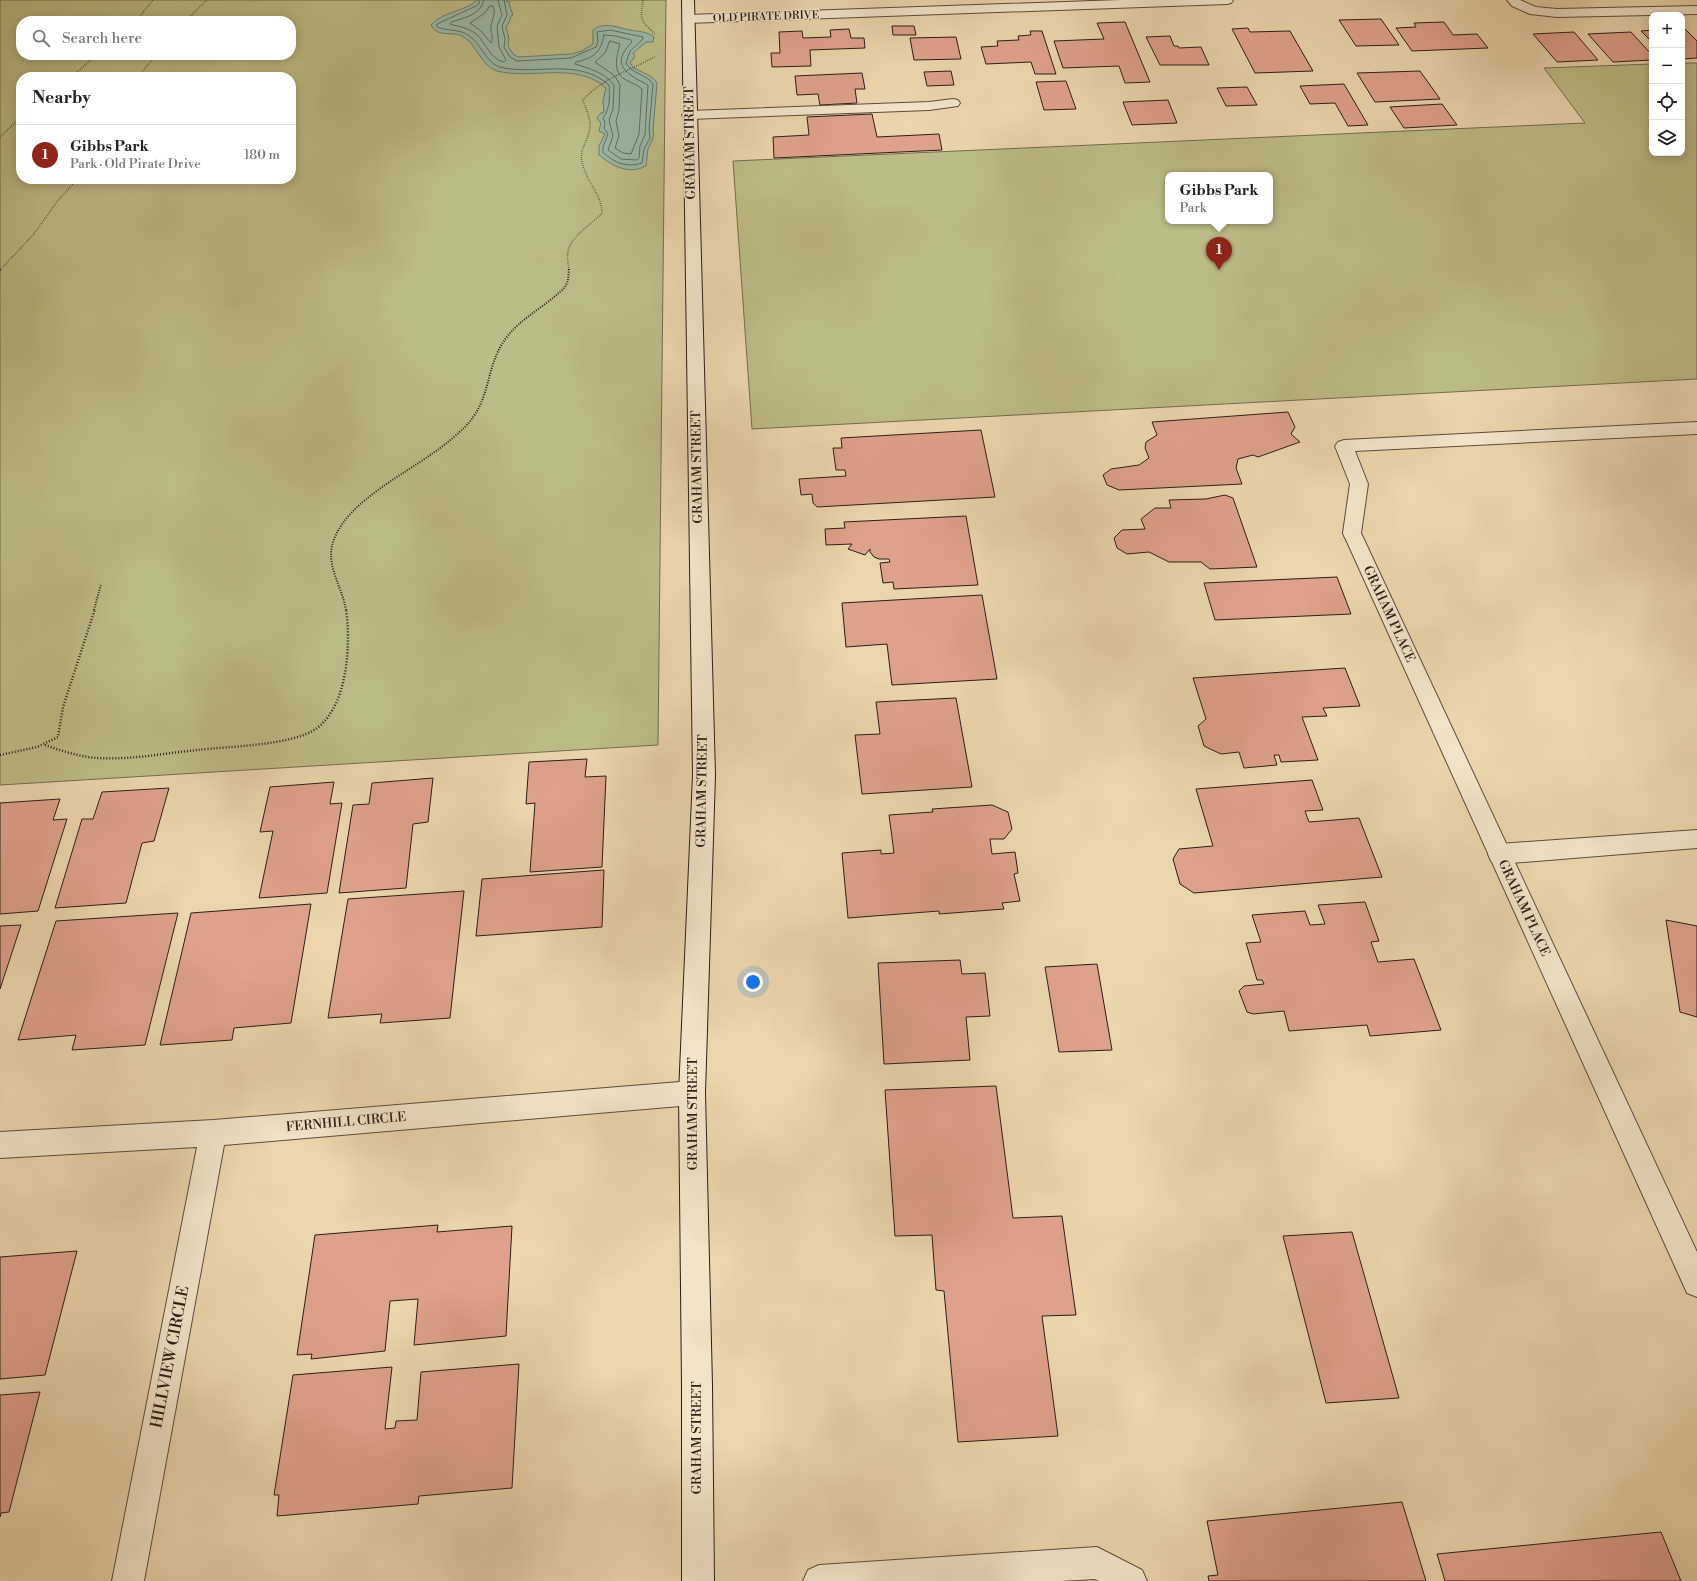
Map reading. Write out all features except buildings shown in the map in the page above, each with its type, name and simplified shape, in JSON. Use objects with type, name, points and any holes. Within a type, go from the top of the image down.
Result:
[{"type":"street","name":"OLD PIRATE DRIVE","points":[[688,10],[1227,0]]},
{"type":"street","points":[[1513,0],[1516,4],[1534,11],[1557,13],[1697,10]]},
{"type":"street","name":"GRAHAM STREET","points":[[688,10],[704,775],[692,1093],[697,1393],[698,1581]]},
{"type":"street","points":[[689,115],[929,106],[953,102]]},
{"type":"street","name":"GRAHAM PLACE","points":[[1697,428],[1344,446],[1359,484],[1352,533],[1697,1283]]},
{"type":"street","points":[[1499,854],[1697,839]]},
{"type":"street","name":"FERNHILL CIRCLE","points":[[0,1144],[212,1133],[692,1093]]},
{"type":"street","name":"HILLVIEW CIRCLE","points":[[128,1581],[212,1133]]},
{"type":"street","points":[[819,1581],[1097,1563],[1131,1581]]},
{"type":"path","points":[[140,16],[153,0]]},
{"type":"path","points":[[191,16],[207,0]]},
{"type":"path","points":[[643,0],[641,16],[643,23],[657,36]]},
{"type":"path","points":[[45,745],[63,751],[97,758],[139,758],[166,753],[294,737],[315,730],[328,718],[341,690],[348,640],[344,598],[338,587],[331,563],[332,546],[336,534],[359,508],[381,489],[437,451],[464,428],[474,416],[484,396],[497,353],[503,342],[518,324],[566,287],[570,280],[567,258],[571,244],[602,213],[603,206],[590,184],[581,156],[582,146],[590,127],[582,100],[588,92],[599,85],[637,67],[656,56],[658,52]]},
{"type":"path","points":[[77,72],[91,60]]},
{"type":"path","points":[[142,72],[152,60]]},
{"type":"path","points":[[0,137],[16,122]]},
{"type":"path","points":[[0,270],[33,235],[59,199],[73,184]]},
{"type":"path","points":[[0,755],[30,750],[45,745],[58,737],[61,728],[60,718],[87,637],[101,584]]},
{"type":"shaded area","points":[[0,0],[666,0],[658,745],[0,785]]},
{"type":"shaded area","points":[[1685,63],[1697,63],[1697,379],[752,429],[733,161],[1585,123],[1544,68],[1649,64],[1649,156],[1685,156]]},
{"type":"water","points":[[477,0],[507,0],[507,2],[510,2],[509,4],[513,15],[511,16],[506,27],[509,39],[508,46],[513,54],[518,57],[571,54],[582,51],[593,44],[593,30],[602,26],[612,26],[643,32],[654,37],[653,42],[646,42],[633,53],[635,56],[630,63],[636,69],[654,79],[657,83],[653,136],[648,149],[646,166],[633,170],[621,168],[615,166],[599,155],[599,146],[605,134],[599,131],[601,123],[597,118],[604,112],[603,101],[606,88],[594,80],[581,75],[568,73],[525,74],[497,71],[486,64],[466,38],[456,34],[440,33],[431,25],[436,20],[466,7]]},
{"type":"place","name":"Gibbs Park","points":[[1219,270]]}]
